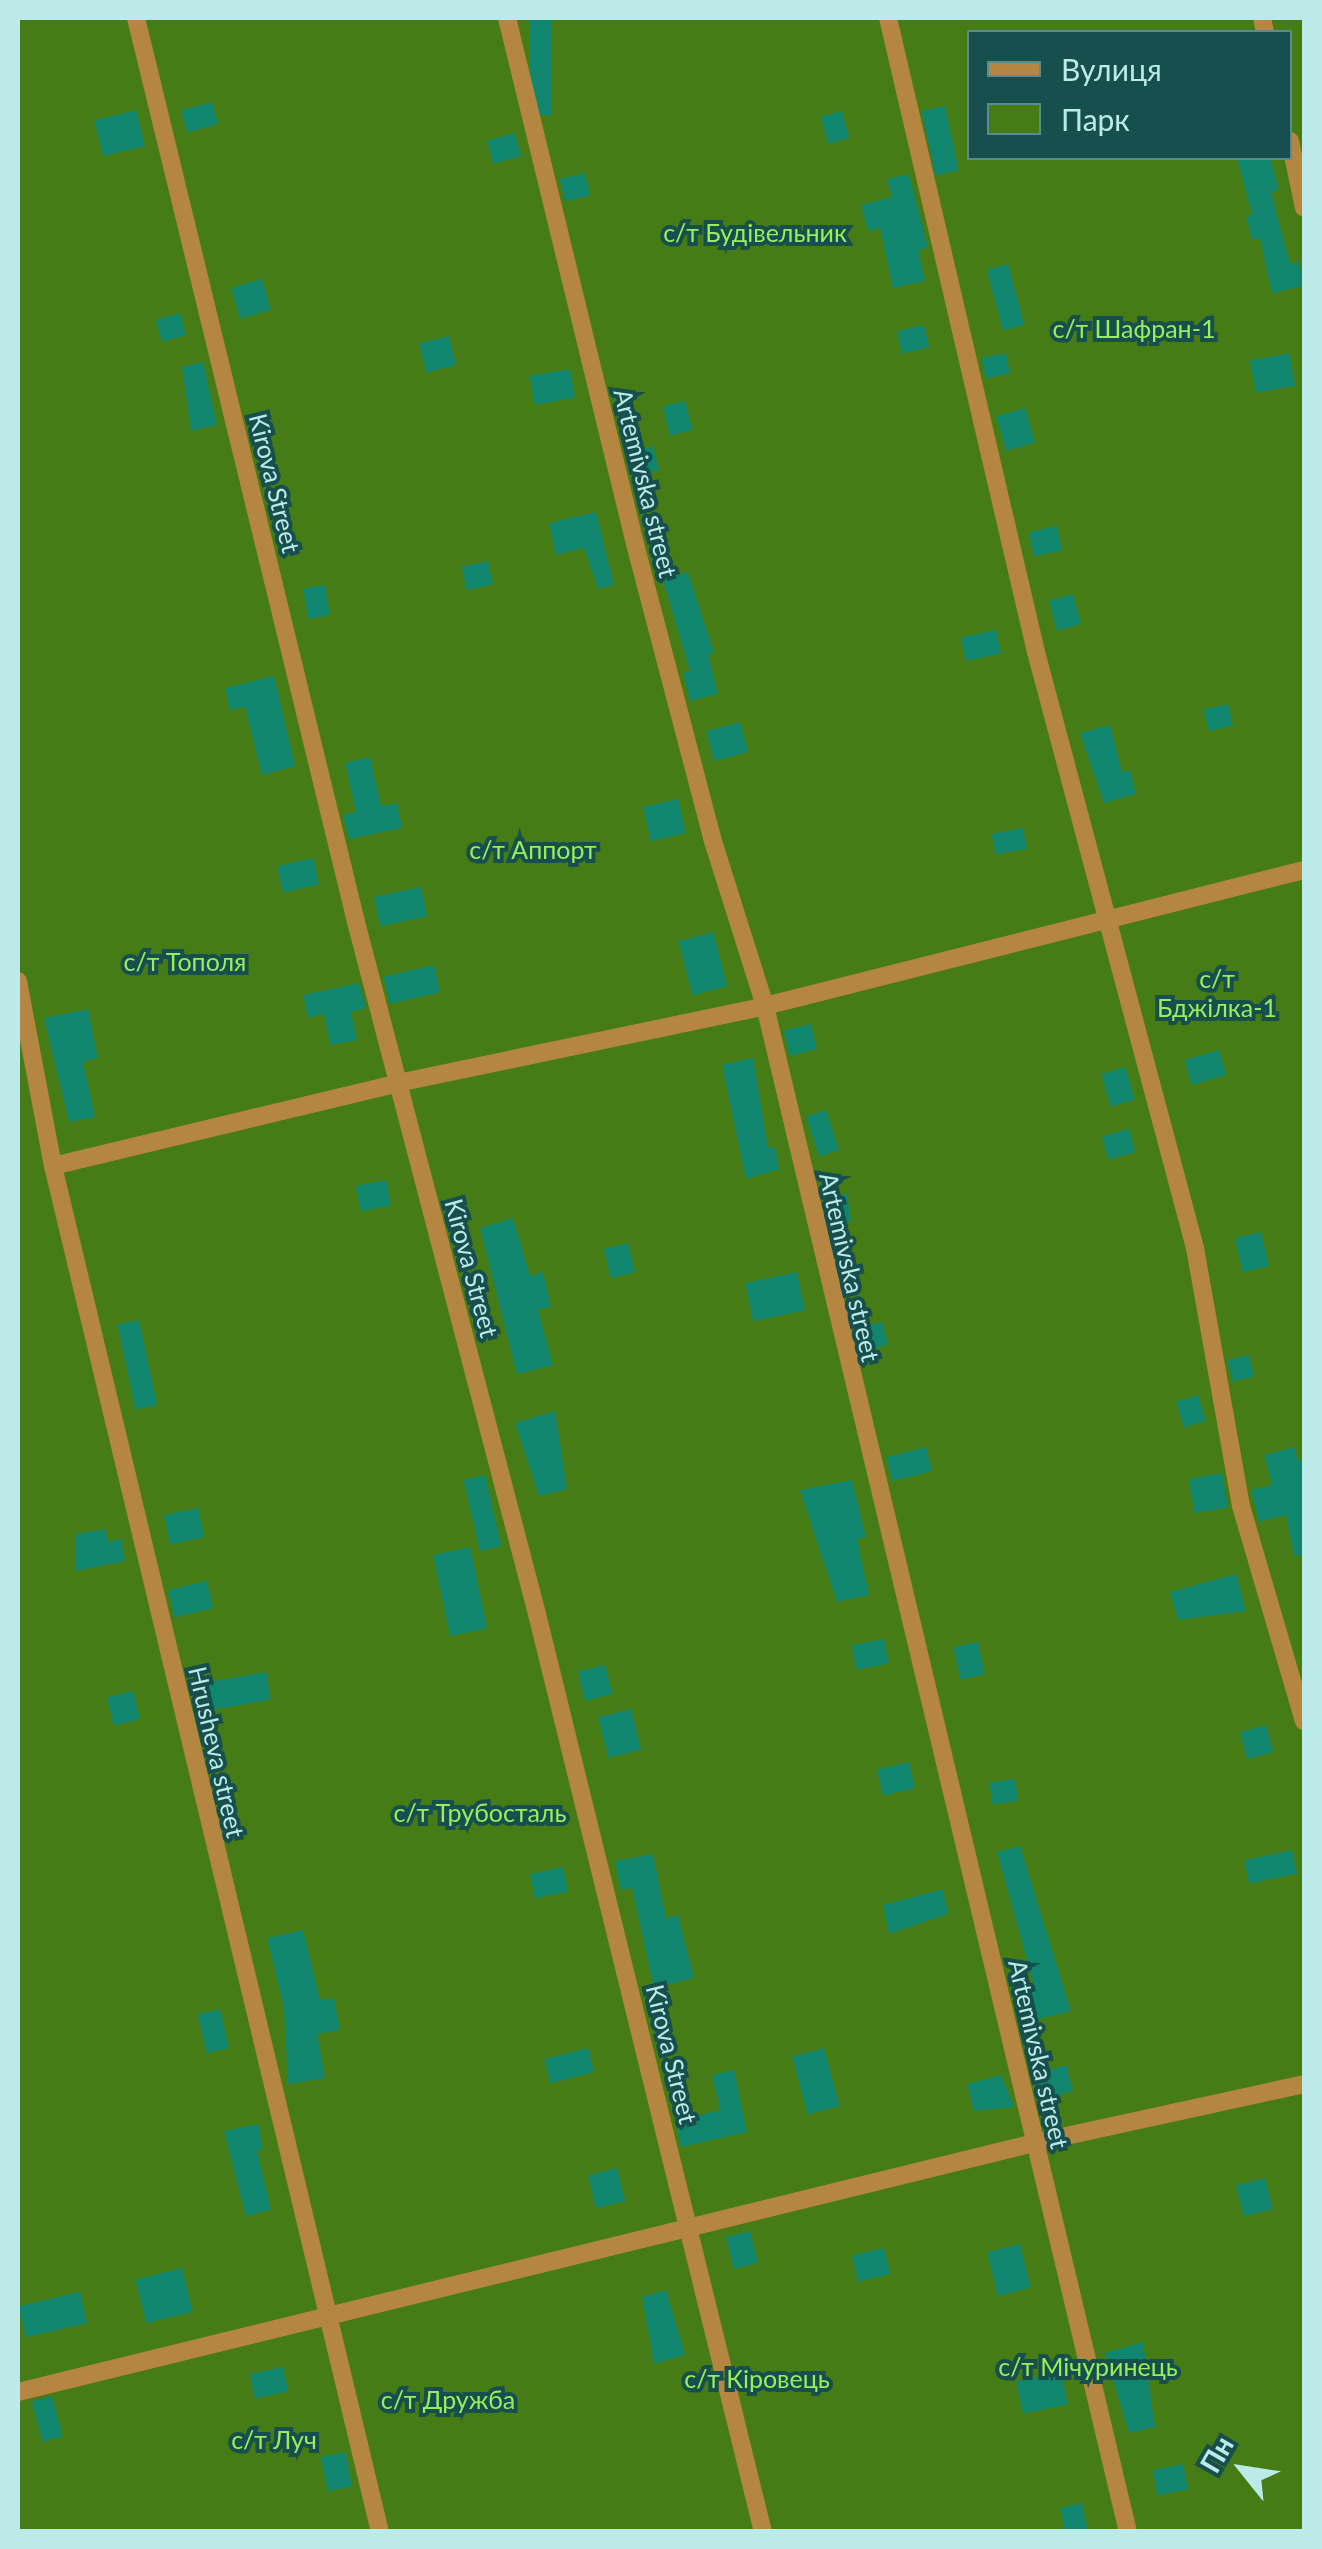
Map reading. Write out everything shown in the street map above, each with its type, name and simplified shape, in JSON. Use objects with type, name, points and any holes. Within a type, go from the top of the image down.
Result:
[{"type":"street","name":"Kirova Street","points":[[136,18],[398,1082],[763,2532]]},
{"type":"street","name":"Artemivska street","points":[[506,18],[635,544],[712,838],[765,1006],[1128,2532]]},
{"type":"street","points":[[888,18],[1036,652],[1195,1248],[1242,1506],[1304,1722]]},
{"type":"street","points":[[1292,151],[1304,208]]},
{"type":"street","points":[[53,1166],[398,1082],[765,1006],[1108,924],[1304,870]]},
{"type":"street","name":"Hrusheva street","points":[[18,981],[53,1166],[380,2532]]},
{"type":"street","points":[[18,2392],[327,2314],[690,2232],[1034,2143],[1304,2084]]},
{"type":"green space","points":[[18,18],[1304,18],[1304,2531],[18,2531]]},
{"type":"building","points":[[529,18],[551,18],[551,115],[529,115]]},
{"type":"building","points":[[212,102],[218,124],[187,132],[181,110]]},
{"type":"building","points":[[945,106],[959,171],[935,176],[922,111]]},
{"type":"building","points":[[136,110],[145,146],[103,156],[94,120]]},
{"type":"building","points":[[842,111],[849,138],[828,144],[821,117]]},
{"type":"building","points":[[515,133],[521,156],[493,164],[487,141]]},
{"type":"building","points":[[1238,160],[1271,160],[1279,189],[1271,192],[1290,264],[1299,262],[1304,286],[1272,293],[1260,238],[1252,240],[1246,216],[1252,214]]},
{"type":"building","points":[[585,173],[590,195],[565,201],[560,179]]},
{"type":"building","points":[[909,174],[928,248],[918,250],[925,281],[893,288],[880,228],[868,231],[861,205],[892,197],[887,179]]},
{"type":"building","points":[[1008,264],[1024,325],[1003,331],[987,270]]},
{"type":"building","points":[[262,279],[271,310],[240,319],[231,288]]},
{"type":"building","points":[[180,313],[186,335],[162,342],[156,319]]},
{"type":"building","points":[[924,325],[929,347],[902,354],[897,331]]},
{"type":"building","points":[[449,336],[456,365],[426,373],[419,343]]},
{"type":"building","points":[[1006,353],[1010,374],[985,378],[981,358]]},
{"type":"building","points":[[1289,353],[1295,385],[1256,393],[1250,361]]},
{"type":"building","points":[[203,362],[217,425],[191,431],[182,367]]},
{"type":"building","points":[[570,369],[575,398],[535,405],[530,376]]},
{"type":"building","points":[[685,401],[692,430],[670,436],[663,407]]},
{"type":"building","points":[[1025,408],[1035,443],[1006,451],[996,416]]},
{"type":"building","points":[[653,446],[659,470],[637,476],[631,452]]},
{"type":"building","points":[[596,512],[614,585],[598,589],[584,548],[556,555],[549,523]]},
{"type":"building","points":[[1057,526],[1062,550],[1034,556],[1029,532]]},
{"type":"building","points":[[488,561],[493,584],[467,590],[462,567]]},
{"type":"building","points":[[688,572],[714,653],[708,654],[718,694],[690,701],[683,673],[690,671],[663,580]]},
{"type":"building","points":[[325,585],[330,616],[308,619],[303,588]]},
{"type":"building","points":[[1073,594],[1081,624],[1057,630],[1049,600]]},
{"type":"building","points":[[996,630],[1001,653],[966,661],[961,637]]},
{"type":"building","points":[[274,676],[295,766],[262,775],[245,707],[230,710],[225,688]]},
{"type":"building","points":[[1228,704],[1233,725],[1209,731],[1204,710]]},
{"type":"building","points":[[740,722],[748,752],[714,761],[706,731]]},
{"type":"building","points":[[1110,725],[1122,772],[1130,770],[1136,794],[1104,803],[1080,733]]},
{"type":"building","points":[[370,757],[381,806],[397,803],[402,828],[349,839],[343,815],[356,812],[345,763]]},
{"type":"building","points":[[678,799],[686,833],[651,841],[643,807]]},
{"type":"building","points":[[1023,828],[1027,849],[996,855],[992,834]]},
{"type":"building","points":[[313,858],[319,884],[283,893],[277,866]]},
{"type":"building","points":[[421,887],[427,916],[380,926],[374,897]]},
{"type":"building","points":[[713,932],[727,986],[693,995],[678,941]]},
{"type":"building","points":[[434,965],[440,992],[390,1004],[383,977]]},
{"type":"building","points":[[359,983],[366,1008],[351,1012],[357,1040],[330,1045],[324,1014],[308,1018],[303,995]]},
{"type":"building","points":[[88,1009],[98,1058],[83,1062],[95,1117],[69,1122],[44,1018]]},
{"type":"building","points":[[811,1024],[817,1049],[790,1056],[784,1030]]},
{"type":"building","points":[[1219,1050],[1226,1075],[1192,1085],[1184,1060]]},
{"type":"building","points":[[753,1058],[768,1148],[775,1147],[779,1169],[746,1179],[722,1065]]},
{"type":"building","points":[[1125,1067],[1135,1100],[1111,1107],[1101,1074]]},
{"type":"building","points":[[826,1110],[839,1150],[819,1156],[806,1116]]},
{"type":"building","points":[[1129,1129],[1135,1152],[1108,1159],[1102,1136]]},
{"type":"building","points":[[386,1180],[391,1206],[361,1211],[356,1186]]},
{"type":"building","points":[[847,1194],[851,1221],[830,1224],[823,1198]]},
{"type":"building","points":[[513,1218],[530,1276],[543,1272],[551,1307],[538,1310],[553,1365],[517,1374],[480,1228]]},
{"type":"building","points":[[1261,1232],[1269,1266],[1243,1272],[1235,1238]]},
{"type":"building","points":[[628,1243],[635,1272],[611,1278],[604,1249]]},
{"type":"building","points":[[797,1272],[805,1310],[753,1321],[745,1283]]},
{"type":"building","points":[[139,1320],[157,1405],[136,1410],[117,1325]]},
{"type":"building","points":[[882,1322],[888,1344],[861,1351],[855,1329]]},
{"type":"building","points":[[1249,1355],[1254,1376],[1233,1381],[1228,1360]]},
{"type":"building","points":[[1198,1395],[1206,1421],[1184,1428],[1176,1402]]},
{"type":"building","points":[[555,1411],[567,1489],[539,1496],[515,1423]]},
{"type":"building","points":[[926,1447],[932,1471],[892,1481],[886,1457]]},
{"type":"building","points":[[1294,1447],[1298,1461],[1304,1459],[1304,1555],[1294,1556],[1286,1515],[1259,1522],[1251,1490],[1272,1485],[1264,1455]]},
{"type":"building","points":[[1222,1473],[1228,1507],[1195,1513],[1189,1479]]},
{"type":"building","points":[[485,1475],[501,1546],[480,1551],[464,1480]]},
{"type":"building","points":[[852,1480],[866,1537],[857,1539],[869,1595],[837,1602],[800,1490]]},
{"type":"building","points":[[198,1508],[204,1537],[170,1545],[164,1515]]},
{"type":"building","points":[[105,1529],[108,1542],[121,1539],[125,1561],[76,1571],[76,1534]]},
{"type":"building","points":[[470,1547],[487,1628],[450,1636],[433,1555]]},
{"type":"building","points":[[1236,1574],[1246,1611],[1178,1620],[1170,1592]]},
{"type":"building","points":[[207,1581],[213,1608],[174,1617],[168,1590]]},
{"type":"building","points":[[884,1639],[889,1664],[856,1670],[852,1645]]},
{"type":"building","points":[[978,1642],[985,1674],[960,1679],[954,1647]]},
{"type":"building","points":[[605,1665],[612,1694],[585,1701],[578,1672]]},
{"type":"building","points":[[266,1672],[271,1700],[207,1711],[202,1683]]},
{"type":"building","points":[[133,1691],[140,1719],[114,1726],[107,1698]]},
{"type":"building","points":[[631,1709],[641,1750],[608,1758],[598,1717]]},
{"type":"building","points":[[1266,1725],[1273,1752],[1247,1759],[1240,1732]]},
{"type":"building","points":[[909,1762],[915,1788],[883,1796],[877,1769]]},
{"type":"building","points":[[1015,1779],[1018,1801],[992,1804],[989,1783]]},
{"type":"building","points":[[1020,1846],[1071,2011],[1034,2020],[1027,1991],[1035,1989],[997,1852]]},
{"type":"building","points":[[1292,1850],[1297,1873],[1249,1884],[1244,1860]]},
{"type":"building","points":[[653,1854],[666,1918],[678,1915],[694,1978],[654,1988],[632,1888],[621,1890],[615,1861]]},
{"type":"building","points":[[563,1867],[568,1891],[535,1899],[530,1874]]},
{"type":"building","points":[[943,1889],[948,1914],[889,1934],[883,1905]]},
{"type":"building","points":[[303,1930],[320,2000],[334,1998],[340,2030],[317,2034],[325,2078],[288,2084],[284,2008],[267,1938]]},
{"type":"building","points":[[220,2009],[229,2048],[207,2053],[198,2014]]},
{"type":"building","points":[[588,2048],[594,2072],[550,2083],[544,2059]]},
{"type":"building","points":[[824,2048],[840,2106],[808,2114],[792,2057]]},
{"type":"building","points":[[1066,2065],[1073,2091],[1039,2100],[1032,2074]]},
{"type":"building","points":[[734,2070],[747,2132],[681,2147],[675,2121],[720,2110],[712,2075]]},
{"type":"building","points":[[1001,2075],[1014,2107],[974,2111],[967,2084]]},
{"type":"building","points":[[258,2124],[263,2149],[257,2150],[271,2210],[246,2216],[224,2131]]},
{"type":"building","points":[[617,2168],[625,2201],[596,2208],[588,2175]]},
{"type":"building","points":[[1265,2178],[1273,2209],[1244,2216],[1236,2185]]},
{"type":"building","points":[[750,2231],[758,2263],[734,2269],[726,2237]]},
{"type":"building","points":[[1020,2244],[1031,2288],[998,2296],[987,2252]]},
{"type":"building","points":[[884,2248],[890,2274],[858,2282],[852,2255]]},
{"type":"building","points":[[182,2268],[193,2312],[146,2323],[135,2280]]},
{"type":"building","points":[[666,2290],[685,2355],[654,2364],[642,2297]]},
{"type":"building","points":[[80,2292],[87,2323],[26,2337],[19,2306]]},
{"type":"building","points":[[1143,2342],[1155,2427],[1129,2433],[1105,2353]]},
{"type":"building","points":[[283,2367],[288,2391],[255,2399],[250,2374]]},
{"type":"building","points":[[1061,2372],[1068,2404],[1023,2414],[1016,2382]]},
{"type":"building","points":[[52,2396],[63,2437],[43,2442],[32,2401]]},
{"type":"building","points":[[345,2452],[352,2486],[328,2491],[321,2457]]},
{"type":"building","points":[[1183,2464],[1188,2490],[1158,2495],[1153,2470]]},
{"type":"building","points":[[1082,2503],[1088,2532],[1065,2532],[1060,2508]]},
{"type":"park label","name":"с/т Будівельник","points":[[755,232]]},
{"type":"park label","name":"с/т Шафран-1","points":[[1134,328]]},
{"type":"park label","name":"с/т Аппорт","points":[[533,849]]},
{"type":"park label","name":"с/т Тополя","points":[[185,961]]},
{"type":"park label","name":"с/т Бджілка-1","points":[[1217,994]]},
{"type":"park label","name":"с/т Трубосталь","points":[[480,1812]]},
{"type":"park label","name":"с/т Мічуринець","points":[[1088,2366]]},
{"type":"park label","name":"с/т Кіровець","points":[[757,2378]]},
{"type":"park label","name":"с/т Дружба","points":[[448,2399]]},
{"type":"park label","name":"с/т Луч","points":[[274,2439]]}]
